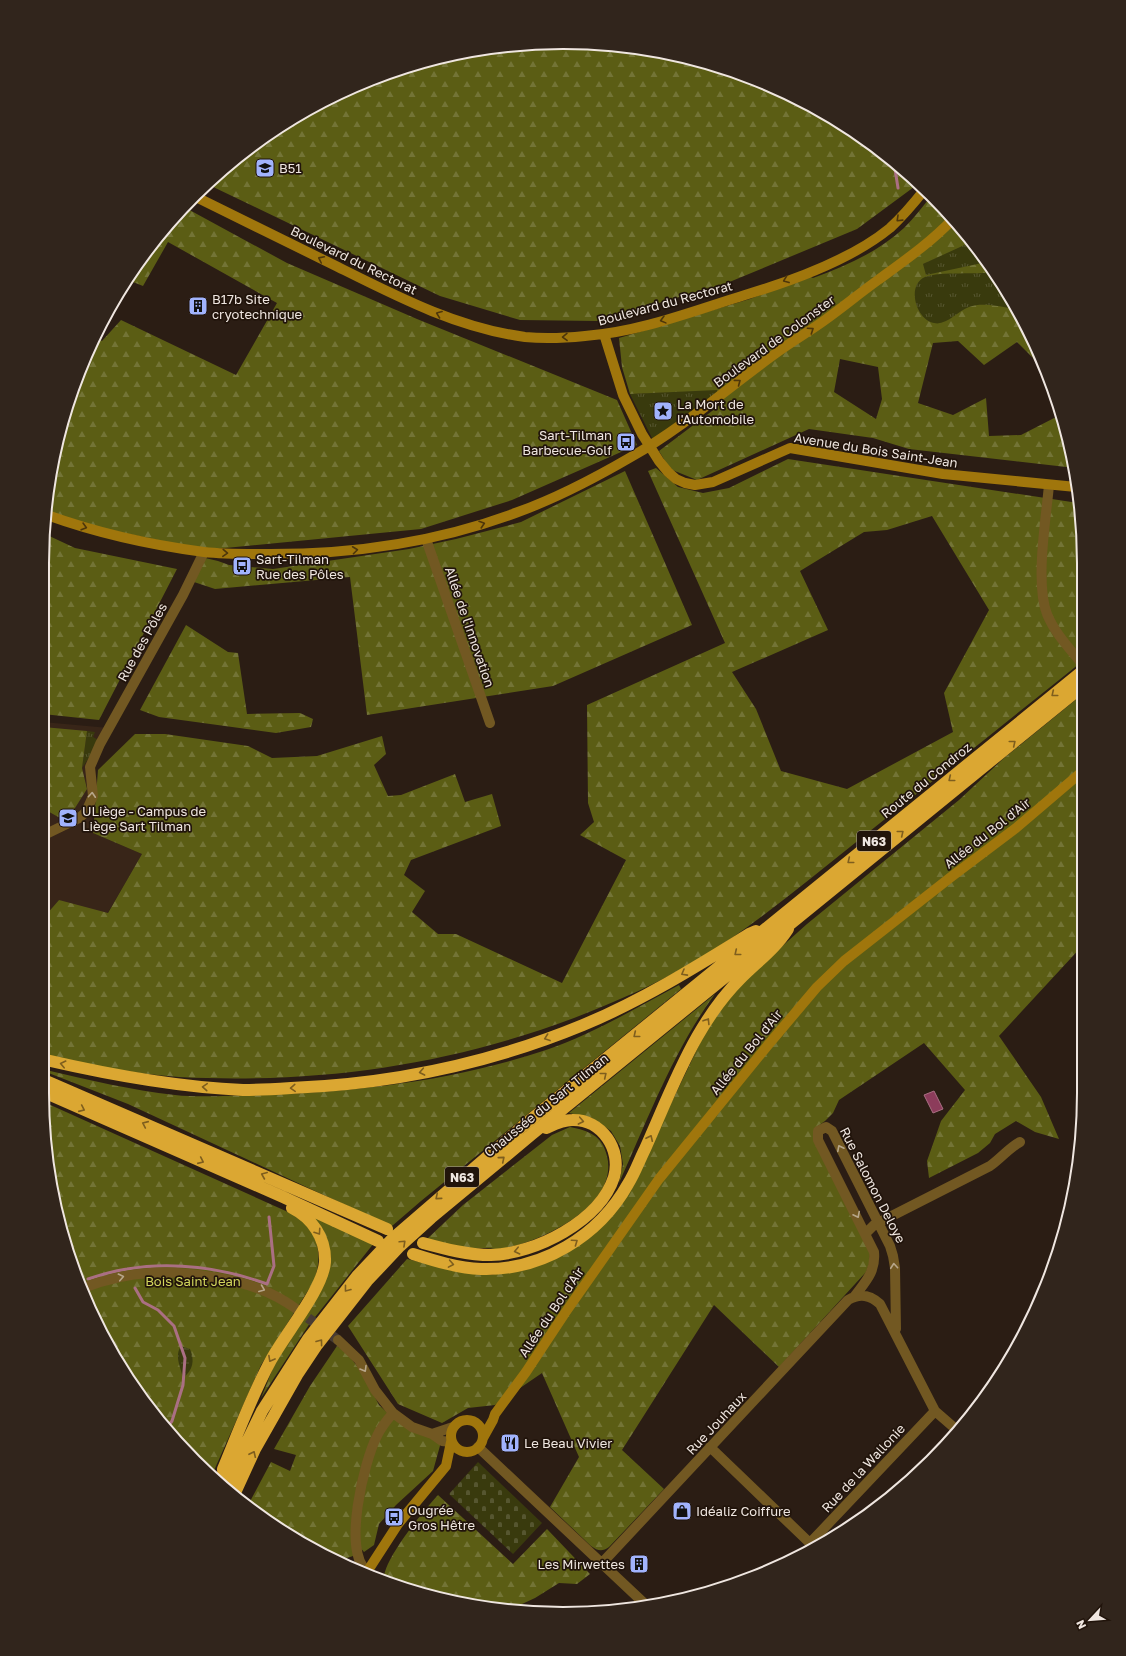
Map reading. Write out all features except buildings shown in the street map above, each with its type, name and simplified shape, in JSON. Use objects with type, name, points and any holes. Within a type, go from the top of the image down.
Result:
[{"type":"highway","name":"Route du Condroz","points":[[767,928],[1077,676]]},
{"type":"highway","name":"Route du Condroz","points":[[795,919],[1077,691]]},
{"type":"highway","points":[[413,1254],[468,1268],[482,1269],[510,1266],[539,1260],[554,1254],[596,1226],[610,1212],[629,1183],[685,1061],[712,1014],[739,980],[780,942],[795,919]]},
{"type":"highway","name":"Chaussée du Sart Tilman","points":[[237,1490],[255,1449],[297,1375],[317,1345],[368,1281],[400,1246],[431,1218],[531,1135],[795,919]]},
{"type":"highway","points":[[49,1061],[114,1076],[193,1086],[244,1090],[326,1087],[386,1079],[459,1065],[516,1049],[583,1025],[692,969],[748,934],[767,928]]},
{"type":"highway","name":"Chaussée du Sart Tilman","points":[[226,1481],[262,1411],[308,1339],[358,1275],[392,1239],[523,1126],[767,928]]},
{"type":"highway","points":[[49,1082],[387,1229]]},
{"type":"highway","points":[[49,1094],[267,1190],[378,1241]]},
{"type":"highway","points":[[423,1243],[476,1254],[506,1254],[535,1246],[562,1233],[593,1210],[609,1189],[614,1177],[616,1164],[612,1144],[603,1133],[590,1123],[573,1120],[562,1122],[531,1135]]},
{"type":"highway","points":[[224,1479],[224,1469],[256,1390],[271,1360],[319,1283],[325,1262],[322,1238],[312,1224],[294,1209],[280,1202],[267,1190]]},
{"type":"main road","name":"Boulevard du Rectorat","points":[[201,199],[427,310],[458,322],[494,332],[527,337],[572,337],[604,334],[665,320],[762,290],[831,263],[855,251],[889,228],[912,206],[921,195]]},
{"type":"main road","name":"Boulevard de Colonster","points":[[51,516],[119,537],[204,552],[241,554],[317,553],[367,548],[426,539],[475,526],[518,512],[592,480],[650,446],[704,408],[778,352],[824,321],[922,247],[948,223]]},
{"type":"main road","name":"Avenue du Bois Saint-Jean","points":[[604,334],[623,395],[650,446],[659,461],[676,479],[685,483],[695,485],[713,482],[790,448],[916,470],[1071,487]]},
{"type":"main road","name":"Allée du Bol d'Air","points":[[480,1443],[495,1414],[526,1372],[565,1313],[659,1179],[768,1044],[817,987],[844,961],[1016,828],[1077,776]]},
{"type":"main road","points":[[446,1466],[453,1426],[462,1420],[473,1420],[495,1414]]},
{"type":"main road","points":[[451,1442],[457,1449],[464,1452],[472,1451],[480,1443],[481,1428],[473,1420]]},
{"type":"main road","points":[[369,1569],[398,1524],[446,1466],[464,1452]]},
{"type":"street","points":[[1048,485],[1042,562],[1042,595],[1047,614],[1053,626],[1077,657]]},
{"type":"street","name":"Allée de l'Innovation","points":[[426,539],[490,723]]},
{"type":"street","name":"Rue des Pôles","points":[[49,833],[62,825],[79,818],[86,812],[92,796],[90,767],[100,744],[183,595],[204,552]]},
{"type":"street","name":"Rue Salomon Deloye","points":[[851,1299],[863,1286],[872,1271],[875,1259],[874,1252],[866,1233],[818,1140],[817,1136],[820,1129],[826,1127],[832,1131],[890,1246],[893,1256],[896,1333]]},
{"type":"street","points":[[866,1233],[878,1223],[990,1166],[1013,1146],[1020,1142]]},
{"type":"street","points":[[87,1287],[135,1274],[163,1271],[184,1272],[235,1281],[260,1288],[285,1301],[294,1308]]},
{"type":"street","points":[[863,1286],[864,1292],[868,1296]]},
{"type":"street","points":[[880,1304],[887,1302],[895,1294]]},
{"type":"street","points":[[851,1299],[861,1295],[868,1296]]},
{"type":"street","name":"Rue Salomon Deloye","points":[[868,1296],[880,1304],[935,1411],[953,1427]]},
{"type":"street","name":"Rue Jouhaux","points":[[602,1563],[851,1299]]},
{"type":"street","points":[[338,1340],[359,1360],[375,1390],[393,1413],[412,1427],[432,1434],[442,1441],[451,1442]]},
{"type":"street","name":"Rue de la Wallonie","points":[[821,1538],[935,1411]]},
{"type":"street","points":[[361,1566],[356,1519],[359,1497],[366,1465],[374,1442],[383,1425],[393,1413]]},
{"type":"street","points":[[432,1434],[453,1426]]},
{"type":"street","points":[[480,1443],[642,1601]]},
{"type":"street","points":[[710,1447],[810,1543]]},
{"type":"shaded area","name":"ULiège - Campus de Liège Sart Tilman","points":[[49,723],[109,728],[90,767],[93,833],[142,854],[103,921],[59,900],[49,911]]},
{"type":"shaded area","points":[[934,1091],[943,1109],[933,1113],[924,1095]]},
{"type":"green space","points":[[563,49],[630,53],[663,59],[728,76],[760,88],[820,118],[849,136],[876,155],[913,188],[857,229],[727,283],[598,321],[520,320],[440,296],[213,187],[250,155],[277,136],[306,118],[366,88],[398,76],[463,59],[496,53]]},
{"type":"green space","points":[[927,201],[966,244],[923,264],[926,275],[980,263],[987,272],[932,275],[919,281],[915,294],[918,309],[922,316],[934,323],[938,323],[947,320],[969,307],[992,305],[1009,308],[1035,360],[1017,342],[984,365],[958,341],[933,343],[918,403],[953,415],[986,398],[989,436],[1021,435],[1055,417],[1068,467],[909,449],[873,438],[809,429],[697,480],[670,469],[659,451],[720,405],[717,390],[630,394],[622,367],[619,338],[750,299],[808,276],[813,278],[861,258],[894,237],[915,216]],"holes":[[[840,359],[878,367],[882,399],[876,419],[834,392]]]},
{"type":"green space","points":[[190,210],[287,263],[417,319],[617,400],[637,445],[512,500],[421,529],[205,550],[81,524],[52,512],[53,496],[59,463],[76,398],[88,366],[100,340],[102,341],[121,320],[236,375],[277,303],[168,242],[143,286],[133,282],[155,250]]},
{"type":"green space","points":[[962,239],[990,277],[1020,329],[908,328],[908,279],[923,264],[937,257]]},
{"type":"green space","points":[[717,389],[719,396],[653,440],[630,394]]},
{"type":"green space","points":[[788,459],[1074,502],[1077,563],[1077,666],[763,916],[722,945],[655,983],[574,1018],[526,1035],[429,1060],[330,1074],[281,1077],[179,1077],[162,1076],[49,1058],[49,911],[59,900],[108,913],[142,854],[93,833],[98,770],[135,734],[165,734],[248,746],[272,758],[317,756],[382,736],[386,754],[374,765],[388,796],[401,795],[455,774],[465,802],[492,794],[501,826],[411,860],[404,875],[425,891],[412,912],[438,934],[456,934],[562,983],[626,860],[580,835],[594,822],[588,803],[587,705],[725,643],[648,471],[656,468],[678,487],[703,493],[729,488]],"holes":[[[932,516],[989,610],[944,693],[953,732],[847,789],[781,771],[756,709],[732,672],[828,630],[800,571],[864,532],[887,530]]]},
{"type":"green space","points":[[625,471],[692,625],[553,686],[367,715],[350,577],[215,589],[194,582],[205,558],[229,565],[273,569],[409,549],[456,539],[521,522]]},
{"type":"green space","points":[[50,536],[75,548],[177,569],[99,720],[49,715]]},
{"type":"green space","points":[[186,625],[228,652],[238,653],[247,714],[300,713],[313,719],[311,727],[276,733],[159,717],[140,710]]},
{"type":"green space","points":[[1077,699],[1077,952],[999,1036],[1041,1097],[1059,1139],[1035,1132],[1016,1121],[995,1134],[990,1143],[978,1153],[929,1178],[927,1161],[941,1121],[965,1090],[924,1043],[839,1100],[833,1113],[815,1128],[813,1138],[870,1253],[869,1264],[866,1272],[779,1367],[714,1305],[622,1450],[664,1489],[609,1547],[604,1550],[598,1550],[591,1546],[550,1507],[579,1457],[542,1373],[495,1405],[468,1408],[442,1423],[398,1404],[348,1326],[407,1259],[452,1270],[492,1275],[568,1251],[628,1193],[703,1037],[719,1011],[742,982],[807,924],[959,800],[1003,759]]},
{"type":"green space","points":[[49,728],[87,731],[82,768],[87,789],[75,808],[60,818],[49,812]]},
{"type":"green space","points":[[87,731],[95,732],[93,737],[100,741],[82,768]]},
{"type":"green space","points":[[679,985],[681,989],[392,1226],[128,1104],[49,1073],[49,1071],[142,1090],[175,1095],[196,1096],[261,1095],[369,1088],[441,1077],[511,1061],[563,1044]]},
{"type":"green space","points":[[715,994],[686,1039],[674,1062],[619,1183],[623,1164],[620,1146],[611,1131],[592,1118],[569,1113]]},
{"type":"green space","name":"Bois Saint Jean","points":[[49,1105],[297,1216],[310,1230],[317,1246],[318,1254],[317,1271],[314,1281],[261,1365],[214,1470],[177,1432],[155,1406],[136,1379],[118,1350],[88,1290],[76,1258],[59,1193],[53,1160]]},
{"type":"green space","points":[[570,1127],[589,1132],[602,1143],[607,1156],[608,1174],[602,1190],[590,1205],[575,1217],[540,1237],[522,1244],[502,1249],[463,1248],[427,1239],[463,1205],[552,1135]]},
{"type":"green space","points":[[309,1214],[374,1243],[308,1326],[261,1398],[277,1358],[326,1278]]},
{"type":"green space","points":[[181,1346],[190,1349],[193,1361],[189,1372],[183,1378],[178,1358]]},
{"type":"green space","points":[[337,1346],[347,1353],[363,1374],[379,1405],[394,1419],[441,1442],[433,1471],[396,1505],[379,1524],[374,1545],[364,1552],[353,1539],[353,1556],[347,1558],[336,1554],[306,1538],[250,1501],[271,1462],[290,1471],[296,1455],[274,1449],[310,1386]]},
{"type":"green space","points":[[478,1462],[542,1523],[513,1554],[449,1494]]},
{"type":"green space","points":[[438,1495],[513,1564],[547,1529],[590,1574],[577,1584],[559,1583],[535,1598],[520,1605],[496,1603],[463,1597],[430,1589],[385,1575],[389,1562],[396,1549],[423,1512]]},
{"type":"waterway","points":[[895,171],[898,188]]},
{"type":"waterway","points":[[88,1279],[127,1269],[180,1266],[215,1270],[250,1278],[267,1284],[274,1266],[269,1217]]},
{"type":"waterway","points":[[135,1288],[143,1302],[158,1310],[174,1326],[185,1358],[183,1385],[170,1424]]},
{"type":"tunnel","points":[[296,1309],[338,1340]]},
{"type":"place","name":"B51","points":[[265,168]]},
{"type":"place","name":"B17b Site cryotechnique","points":[[198,306]]},
{"type":"place","name":"La Mort de l'Automobile","points":[[663,411]]},
{"type":"place","name":"Sart-Tilman Barbecue-Golf","points":[[626,442]]},
{"type":"place","name":"Sart-Tilman Rue des Pôles","points":[[242,566]]},
{"type":"place","name":"ULiège - Campus de Liège Sart Tilman","points":[[68,818]]},
{"type":"place","name":"Le Beau Vivier","points":[[510,1443]]},
{"type":"place","name":"Idéaliz Coiffure","points":[[682,1511]]},
{"type":"place","name":"Ougrée Gros Hêtre","points":[[394,1517]]},
{"type":"place","name":"Les Mirwettes","points":[[639,1564]]}]
